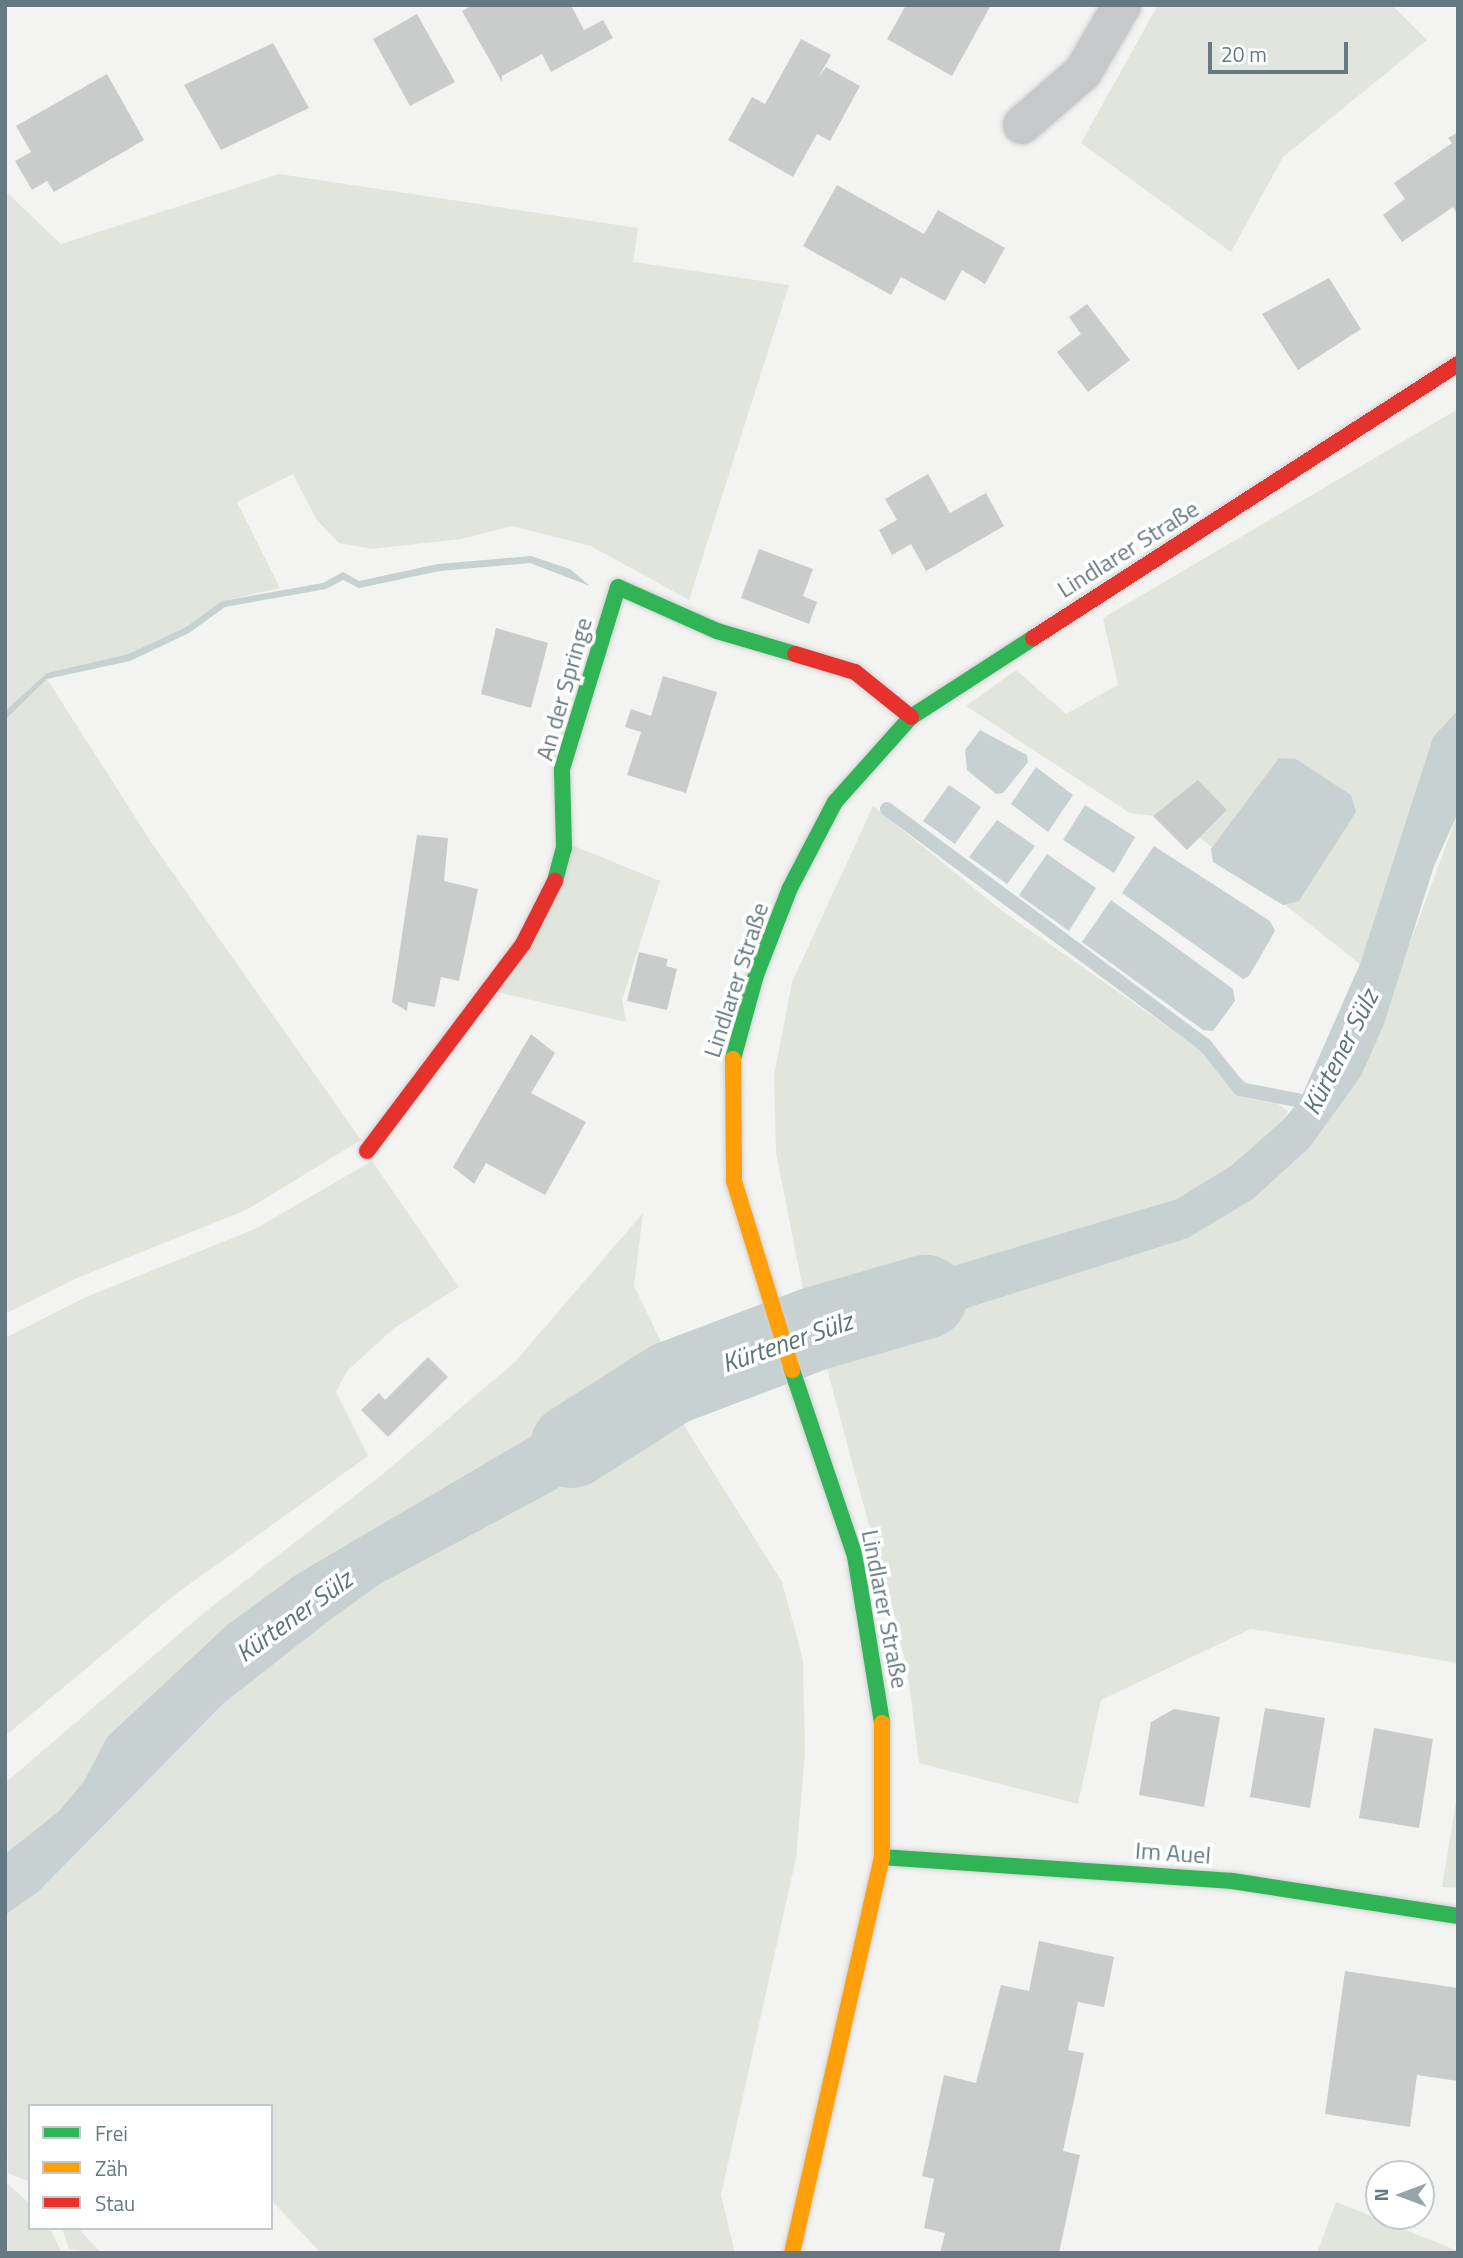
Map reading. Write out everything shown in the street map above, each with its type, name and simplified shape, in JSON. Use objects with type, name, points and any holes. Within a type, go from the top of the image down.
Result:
[{"type":"main road","name":"Lindlarer Straße","points":[[792,2253],[882,1857],[884,1734],[873,1645],[855,1556],[763,1286],[734,1181],[730,1072],[756,975],[790,888],[835,802],[911,716],[1458,364]]},
{"type":"main road","name":"An der Springe","points":[[367,1151],[523,944],[549,900],[564,848],[562,769],[618,587],[718,631],[855,671],[911,716]]},
{"type":"main road","name":"Im Auel","points":[[882,1857],[1232,1881],[1458,1916]]},
{"type":"street","points":[[1022,125],[1083,72],[1122,5]]},
{"type":"shaded area","points":[[1158,5],[1392,5],[1427,40],[1283,157],[1231,252],[1081,143]]},
{"type":"shaded area","points":[[279,174],[638,228],[633,262],[789,285],[689,600],[591,546],[512,526],[461,539],[372,549],[339,543],[316,519],[293,474],[237,502],[280,588],[222,601],[186,627],[128,654],[47,673],[5,711],[5,191],[61,244]]},
{"type":"shaded area","points":[[1458,409],[1458,710],[1433,737],[1360,964],[1199,837],[1227,810],[1198,780],[1153,816],[1130,813],[966,706],[1016,670],[1066,714],[1118,685],[1103,618]]},
{"type":"shaded area","points":[[47,679],[151,842],[361,1140],[246,1210],[77,1278],[5,1314],[5,720]]},
{"type":"shaded area","points":[[873,806],[1001,910],[1288,1111],[1283,1120],[1232,1165],[1177,1199],[839,1300],[806,1305],[776,1153],[774,1076],[792,982]]},
{"type":"shaded area","points":[[1458,813],[1458,1663],[1251,1629],[1101,1700],[1078,1804],[919,1763],[907,1667],[823,1354],[1188,1238],[1253,1199],[1310,1147],[1361,1076]]},
{"type":"shaded area","points":[[574,846],[660,881],[622,1000],[626,1022],[497,992]]},
{"type":"shaded area","points":[[372,1161],[459,1287],[393,1329],[347,1371],[336,1392],[368,1456],[173,1596],[5,1736],[5,1338],[86,1297],[255,1229]]},
{"type":"shaded area","points":[[643,1213],[634,1286],[668,1356],[297,1574],[227,1625],[107,1737],[84,1781],[59,1811],[5,1854],[5,1783],[205,1612],[383,1474],[515,1362]]},
{"type":"shaded area","points":[[675,1411],[782,1582],[803,1660],[805,1754],[796,1858],[721,2195],[735,2253],[321,2253],[273,2202],[273,2104],[28,2104],[28,2181],[8,2173],[5,1915],[38,1892],[224,1703],[330,1620],[380,1584],[555,1490]]},
{"type":"shaded area","points":[[1458,1790],[1458,1888],[1442,1887]]},
{"type":"shaded area","points":[[5,2181],[28,2202],[28,2230],[51,2230],[62,2253],[5,2253]]},
{"type":"shaded area","points":[[1336,2202],[1365,2214],[1365,2230],[1406,2230],[1458,2251],[1458,2253],[1317,2253]]},
{"type":"shaded area","points":[[63,2230],[80,2230],[101,2253],[69,2249]]},
{"type":"water","points":[[531,556],[570,569],[590,586],[530,563],[440,571],[359,588],[343,580],[326,589],[225,607],[189,633],[130,661],[47,679],[5,720],[5,711],[47,673],[128,654],[186,627],[222,601],[323,583],[343,572],[359,581],[438,564]]},
{"type":"water","points":[[1458,710],[1458,813],[1434,866],[1384,1024],[1361,1076],[1310,1147],[1253,1199],[1188,1238],[823,1354],[806,1305],[839,1300],[1177,1199],[1232,1165],[1283,1120],[1300,1100],[1360,964],[1433,737]]},
{"type":"water","points":[[980,730],[1027,755],[1028,762],[1003,793],[996,794],[967,770],[965,750]]},
{"type":"water","points":[[1279,758],[1296,759],[1351,795],[1356,812],[1299,901],[1283,905],[1213,862],[1211,849]]},
{"type":"water","points":[[1036,767],[1073,795],[1048,832],[1011,804]]},
{"type":"water","points":[[949,785],[981,807],[955,844],[923,821]]},
{"type":"water","points":[[1085,805],[1135,837],[1114,873],[1063,840]]},
{"type":"water","points":[[997,820],[1035,846],[1007,884],[969,857]]},
{"type":"water","points":[[1154,846],[1270,921],[1275,931],[1249,976],[1243,979],[1122,893]]},
{"type":"water","points":[[1047,854],[1096,888],[1069,931],[1019,895]]},
{"type":"water","points":[[1111,900],[1233,989],[1235,1001],[1213,1031],[1203,1030],[1082,942]]},
{"type":"water","points":[[668,1356],[675,1411],[555,1490],[380,1584],[330,1620],[224,1703],[38,1892],[5,1915],[5,1854],[59,1811],[84,1781],[107,1737],[227,1625],[297,1574]]},
{"type":"building","points":[[473,5],[571,5],[584,30],[603,20],[613,38],[551,72],[542,54],[502,76],[502,82],[462,11]]},
{"type":"building","points":[[906,5],[991,5],[952,76],[887,39]]},
{"type":"building","points":[[417,14],[455,82],[410,106],[373,39]]},
{"type":"building","points":[[801,39],[831,55],[818,78],[826,67],[860,86],[830,141],[817,134],[793,177],[728,140],[752,97],[765,104]]},
{"type":"building","points":[[273,43],[309,108],[221,150],[184,85]]},
{"type":"building","points":[[107,74],[144,140],[54,192],[47,181],[32,190],[15,161],[31,152],[16,126]]},
{"type":"building","points":[[1458,132],[1458,215],[1453,207],[1402,242],[1383,215],[1405,199],[1394,183],[1452,143],[1448,138]]},
{"type":"building","points":[[837,185],[924,234],[938,210],[1005,248],[985,284],[962,270],[945,301],[901,277],[891,295],[803,246]]},
{"type":"building","points":[[1329,278],[1361,329],[1298,370],[1262,314]]},
{"type":"building","points":[[1087,304],[1130,360],[1088,392],[1057,352],[1081,334],[1069,317]]},
{"type":"building","points":[[928,474],[950,513],[986,493],[1004,526],[926,571],[911,544],[892,555],[879,530],[897,520],[885,499]]},
{"type":"building","points":[[759,549],[813,569],[803,596],[817,602],[809,624],[741,598]]},
{"type":"building","points":[[496,628],[548,643],[531,708],[481,694]]},
{"type":"building","points":[[663,676],[717,692],[686,793],[627,775],[641,732],[625,727],[631,709],[651,716]]},
{"type":"building","points":[[1198,780],[1227,810],[1187,850],[1153,816]]},
{"type":"building","points":[[417,835],[448,838],[444,881],[478,889],[459,981],[441,977],[435,1007],[408,1002],[407,1011],[392,1002]]},
{"type":"building","points":[[639,952],[668,959],[666,966],[677,969],[667,1010],[627,1001]]},
{"type":"building","points":[[531,1034],[555,1053],[531,1093],[586,1122],[545,1195],[486,1163],[474,1184],[453,1167]]},
{"type":"building","points":[[428,1357],[448,1377],[388,1437],[361,1410],[379,1393],[385,1400]]},
{"type":"building","points":[[1265,1708],[1325,1718],[1310,1808],[1250,1797]]},
{"type":"building","points":[[1174,1709],[1220,1717],[1204,1807],[1139,1795],[1151,1722]]},
{"type":"building","points":[[1374,1728],[1433,1739],[1419,1828],[1359,1818]]},
{"type":"building","points":[[1039,1941],[1114,1957],[1104,2007],[1078,2002],[1068,2050],[1084,2053],[1063,2151],[1080,2155],[1059,2253],[940,2253],[945,2233],[924,2228],[934,2179],[922,2176],[944,2075],[976,2083],[1001,1985],[1029,1991]]},
{"type":"building","points":[[1345,1971],[1458,1988],[1458,2081],[1417,2075],[1410,2127],[1325,2114]]},
{"type":"waterway","points":[[887,809],[1205,1045],[1240,1089],[1317,1104]]},
{"type":"waterway","name":"Kürtener Sülz","points":[[572,1446],[671,1383],[814,1329],[925,1297]]},
{"type":"traffic: fast","points":[[555,881],[564,848],[562,769],[618,587],[717,631],[795,654]]},
{"type":"traffic: fast","points":[[733,1059],[756,975],[790,888],[835,802],[911,717],[1033,638]]},
{"type":"traffic: fast","points":[[792,1370],[855,1556],[882,1723]]},
{"type":"traffic: fast","points":[[882,1857],[1232,1881],[1458,1916]]},
{"type":"traffic: slow","points":[[733,1059],[734,1181],[792,1370]]},
{"type":"traffic: slow","points":[[792,2253],[882,1857],[882,1723]]},
{"type":"traffic: jam","points":[[1033,638],[1458,364]]},
{"type":"traffic: jam","points":[[795,654],[855,672],[911,717]]},
{"type":"traffic: jam","points":[[367,1151],[523,944],[555,881]]}]
